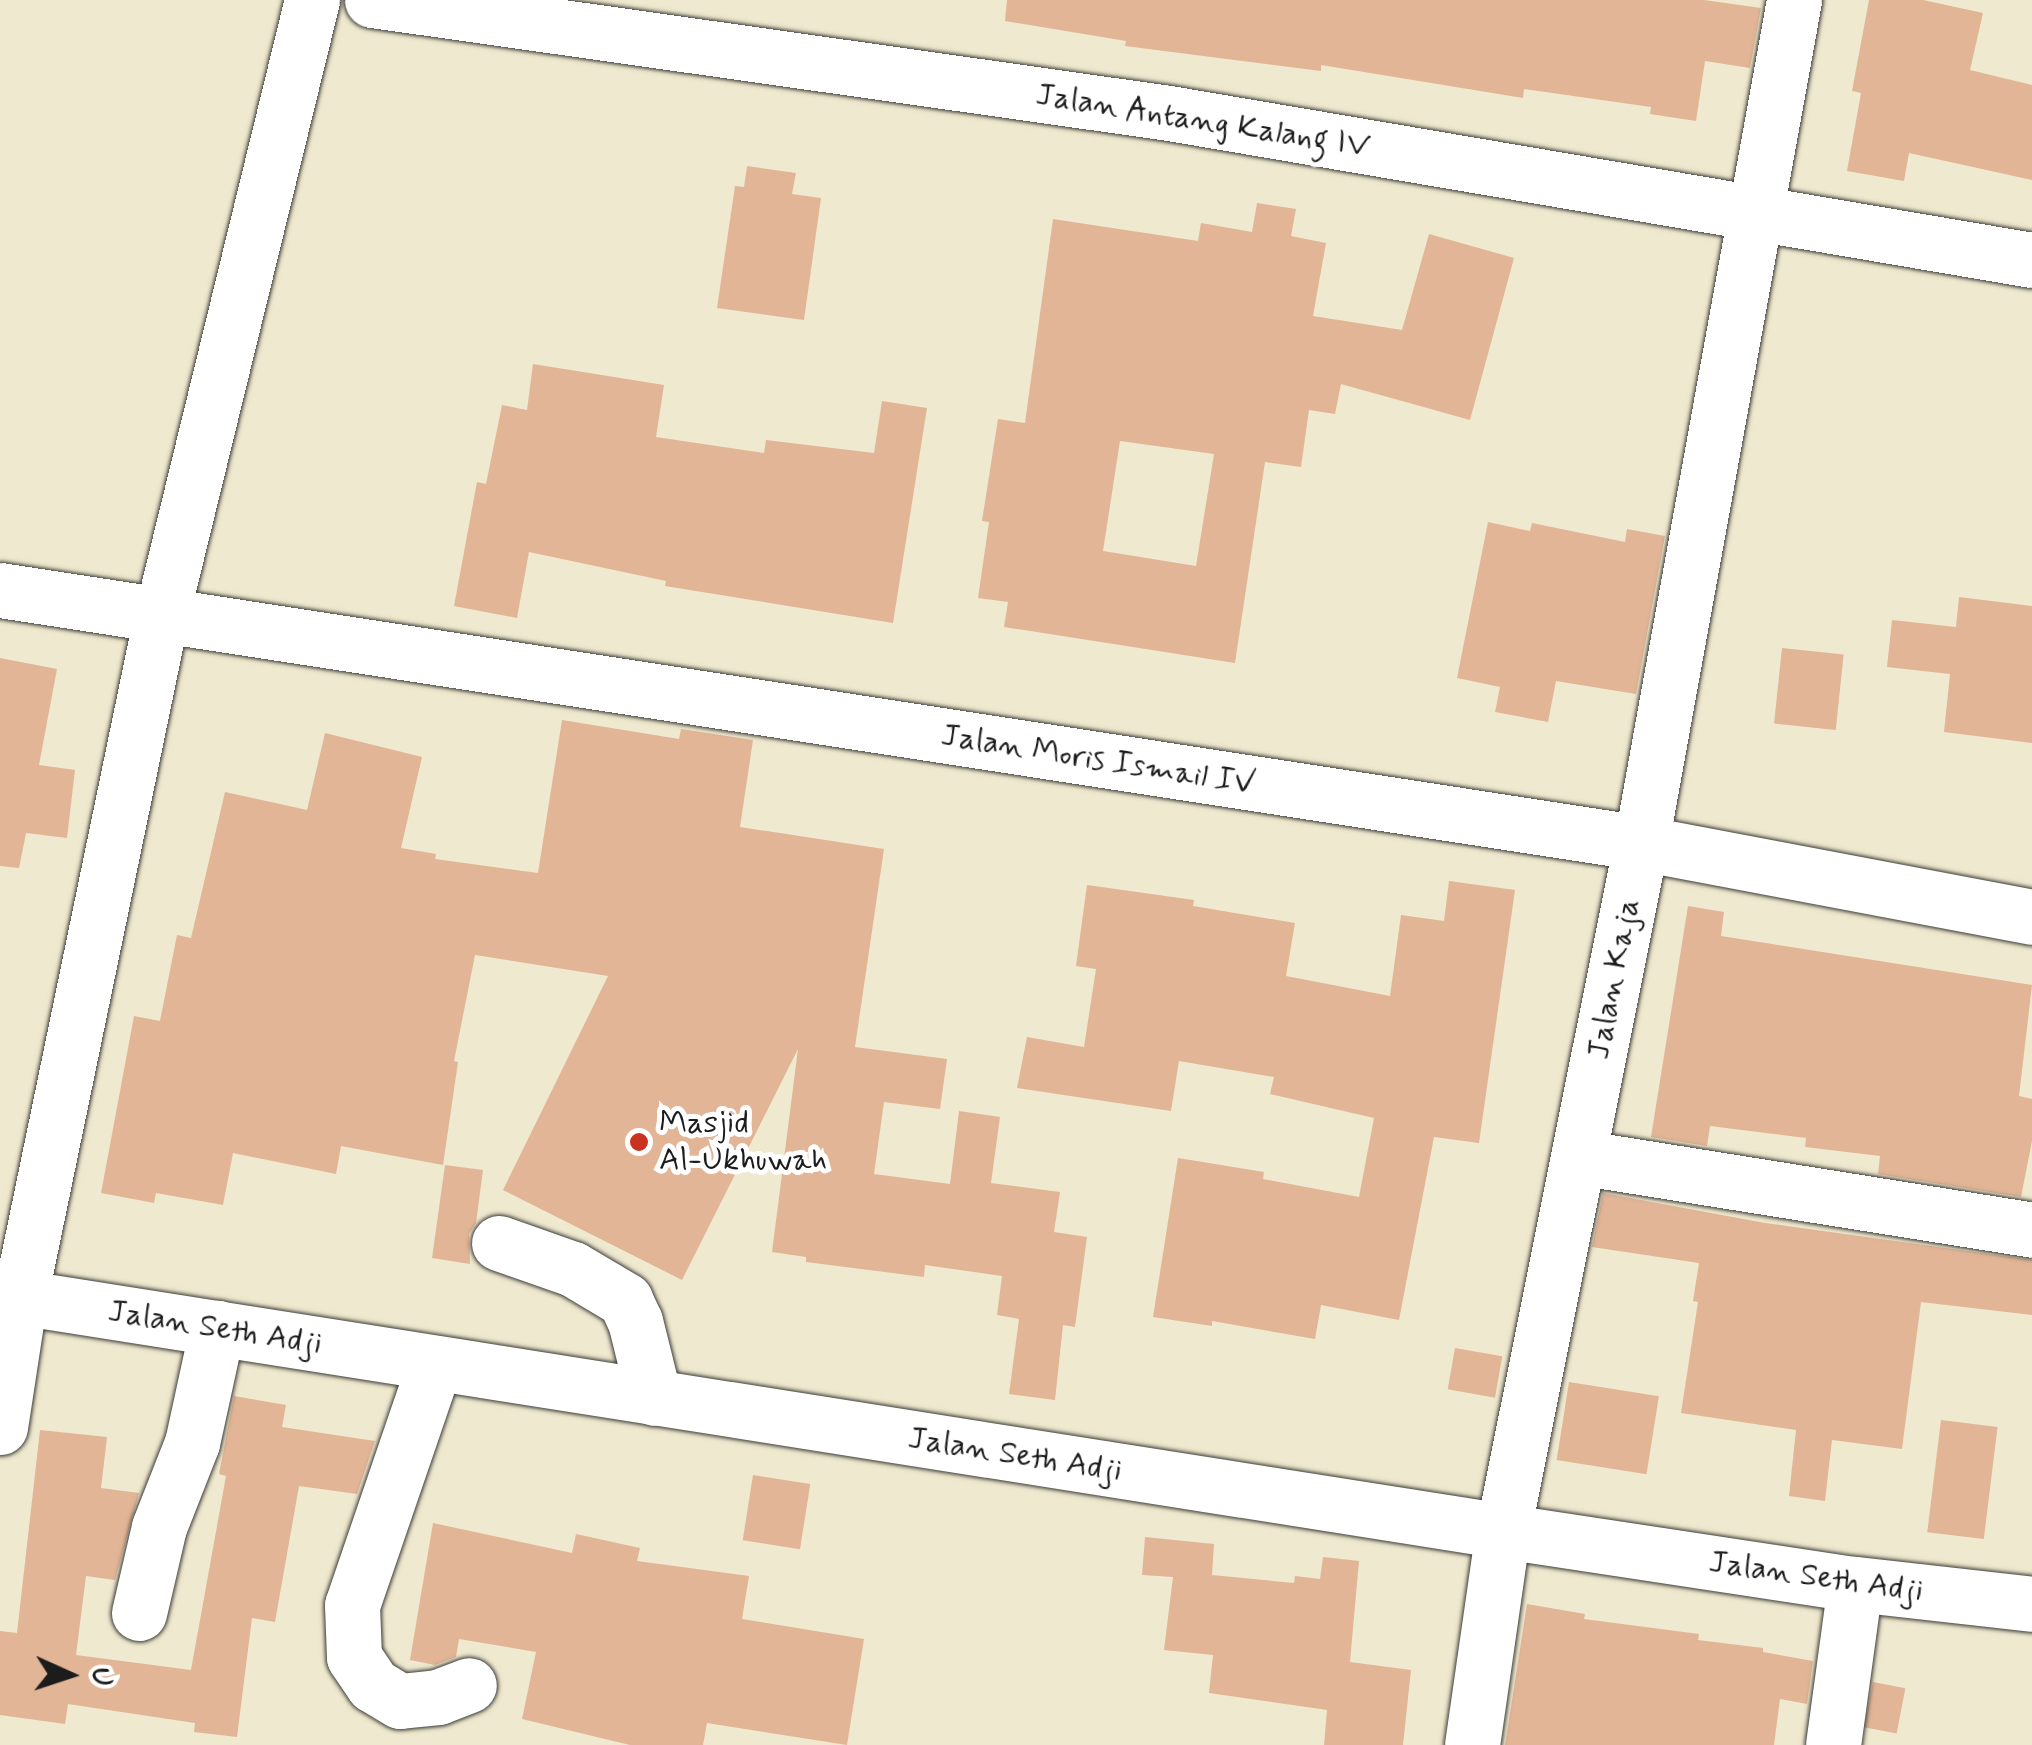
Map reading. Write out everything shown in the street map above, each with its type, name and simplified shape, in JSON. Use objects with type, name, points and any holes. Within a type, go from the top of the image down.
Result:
[{"type":"street","points":[[0,1427],[10,1296],[161,617],[312,0]]},
{"type":"street","name":"Jalan Antang Kalang IV","points":[[372,0],[1170,113],[2032,260]]},
{"type":"street","name":"Jalan Kaja","points":[[1472,1745],[1504,1531],[1641,842],[1794,0]]},
{"type":"street","name":"Jalan Moris Ismail IV","points":[[0,590],[1641,842],[2032,917]]},
{"type":"street","points":[[1578,1157],[2032,1230]]},
{"type":"street","points":[[498,1242],[573,1269],[625,1300],[636,1320],[654,1398]]},
{"type":"street","name":"Jalan Seth Adji","points":[[10,1296],[1504,1531],[1855,1584],[2032,1604]]},
{"type":"street","points":[[139,1613],[159,1527],[192,1443],[217,1328]]},
{"type":"street","points":[[436,1363],[352,1605],[354,1657],[373,1685],[400,1701],[438,1697],[469,1685]]},
{"type":"street","points":[[1833,1745],[1855,1584]]},
{"type":"building","points":[[1007,0],[1704,0],[1761,8],[1750,68],[1705,61],[1696,121],[1650,114],[1651,107],[1524,89],[1523,98],[1321,65],[1321,71],[1125,46],[1126,41],[1005,21]]},
{"type":"building","points":[[1869,0],[1923,0],[1983,13],[1970,70],[2032,85],[2032,180],[1909,153],[1904,181],[1847,171],[1861,93],[1852,91]]},
{"type":"building","points":[[747,166],[796,173],[792,194],[821,198],[804,320],[717,308],[735,186],[744,187]]},
{"type":"building","points":[[1257,203],[1296,209],[1291,236],[1326,243],[1313,316],[1402,330],[1429,234],[1514,258],[1470,420],[1341,384],[1335,414],[1309,410],[1301,467],[1265,462],[1235,663],[1004,627],[1008,602],[978,598],[989,522],[982,521],[998,419],[1025,423],[1053,219],[1198,241],[1201,223],[1252,232]],"holes":[[[1120,441],[1214,454],[1196,566],[1103,551]]]},
{"type":"building","points":[[533,364],[664,385],[656,437],[764,453],[766,440],[874,453],[882,401],[927,408],[893,623],[665,586],[666,581],[529,552],[517,618],[454,606],[477,482],[486,484],[502,405],[527,410]]},
{"type":"building","points":[[1488,522],[1530,531],[1532,523],[1625,542],[1627,529],[1665,536],[1636,694],[1556,681],[1548,722],[1495,712],[1500,687],[1457,678]]},
{"type":"building","points":[[1959,597],[2032,606],[2032,743],[1944,732],[1950,674],[1887,667],[1892,620],[1956,627]]},
{"type":"building","points":[[1782,648],[1844,654],[1836,730],[1774,724]]},
{"type":"building","points":[[0,658],[57,669],[39,765],[75,770],[67,838],[26,833],[19,868],[0,866]]},
{"type":"building","points":[[562,720],[679,739],[681,729],[753,740],[740,827],[884,849],[855,1047],[947,1059],[940,1109],[884,1102],[874,1174],[950,1184],[959,1111],[1000,1117],[991,1183],[1060,1192],[1054,1232],[1087,1237],[1075,1327],[1063,1325],[1055,1400],[1009,1394],[1019,1319],[997,1315],[1002,1276],[925,1265],[924,1277],[806,1262],[806,1257],[772,1252],[798,1049],[682,1280],[503,1190],[608,976],[475,955],[454,1061],[458,1062],[443,1165],[341,1146],[336,1174],[233,1153],[223,1205],[156,1193],[154,1203],[101,1193],[134,1016],[160,1021],[177,935],[191,938],[225,792],[307,810],[325,733],[422,757],[401,848],[436,854],[435,859],[538,873]]},
{"type":"building","points":[[1449,881],[1515,890],[1479,1143],[1434,1137],[1399,1320],[1321,1305],[1315,1339],[1212,1321],[1212,1326],[1153,1317],[1178,1158],[1264,1172],[1263,1179],[1359,1197],[1374,1118],[1270,1094],[1274,1077],[1179,1061],[1171,1111],[1017,1088],[1027,1037],[1084,1047],[1096,969],[1076,966],[1087,885],[1194,900],[1193,906],[1295,923],[1286,976],[1390,996],[1401,915],[1444,921]]},
{"type":"building","points":[[1688,906],[1724,912],[1721,936],[2032,985],[2019,1096],[2032,1099],[2032,1141],[2021,1197],[1878,1174],[1880,1156],[1805,1147],[1806,1138],[1710,1126],[1707,1146],[1651,1137]]},
{"type":"building","points":[[445,1165],[483,1170],[476,1223],[469,1234],[470,1264],[432,1258]]},
{"type":"building","points":[[1603,1193],[1765,1223],[2032,1260],[2032,1315],[1921,1302],[1902,1449],[1832,1440],[1825,1501],[1789,1496],[1796,1430],[1681,1413],[1698,1302],[1693,1301],[1699,1263],[1592,1247]]},
{"type":"building","points":[[1455,1348],[1502,1356],[1495,1398],[1448,1389]]},
{"type":"building","points":[[1569,1382],[1659,1396],[1647,1474],[1557,1460]]},
{"type":"building","points":[[234,1396],[286,1405],[282,1427],[375,1441],[357,1494],[299,1486],[275,1622],[252,1618],[237,1737],[194,1732],[195,1723],[68,1704],[65,1724],[0,1715],[0,1631],[17,1633],[40,1430],[107,1437],[101,1488],[139,1493],[115,1580],[86,1576],[76,1655],[191,1670],[226,1476],[219,1474]]},
{"type":"building","points":[[1941,1420],[1998,1427],[1984,1539],[1927,1532]]},
{"type":"building","points":[[753,1475],[810,1484],[800,1549],[743,1540]]},
{"type":"building","points":[[433,1523],[572,1553],[576,1534],[640,1548],[637,1561],[749,1576],[742,1619],[864,1639],[847,1745],[707,1723],[703,1745],[630,1745],[522,1719],[536,1652],[459,1639],[456,1657],[435,1665],[410,1660]]},
{"type":"building","points":[[1145,1537],[1214,1544],[1212,1575],[1294,1583],[1295,1576],[1320,1579],[1323,1557],[1359,1561],[1350,1662],[1411,1670],[1403,1745],[1324,1745],[1327,1710],[1209,1693],[1213,1655],[1164,1650],[1173,1577],[1142,1575]]},
{"type":"building","points":[[1527,1604],[1585,1614],[1584,1619],[1699,1634],[1698,1640],[1763,1648],[1763,1652],[1813,1661],[1807,1704],[1780,1699],[1774,1745],[1505,1745]]},
{"type":"building","points":[[1873,1682],[1905,1688],[1897,1733],[1864,1727]]},
{"type":"place","name":"Masjid Al-Ukhuwah","points":[[639,1142]]}]
